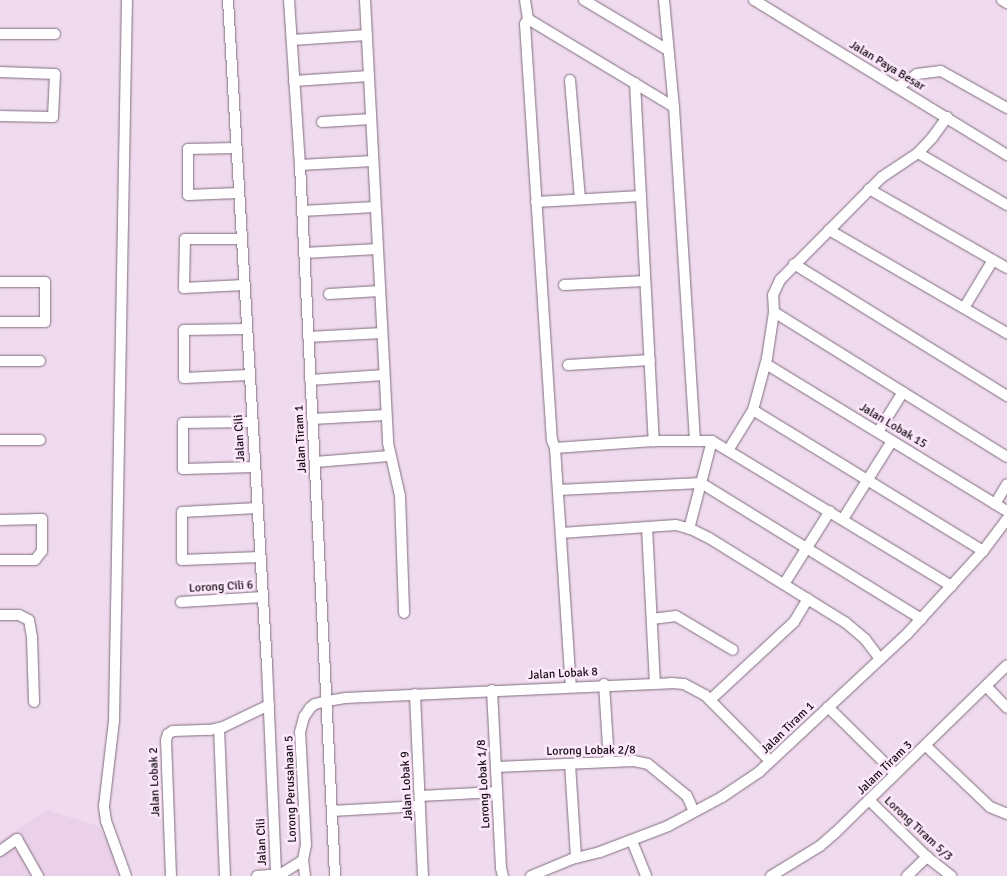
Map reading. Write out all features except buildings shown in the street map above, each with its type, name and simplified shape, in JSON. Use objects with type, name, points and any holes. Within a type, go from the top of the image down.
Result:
[{"type":"street","points":[[126,876],[106,822],[104,806],[114,721],[128,0]]},
{"type":"street","name":"Jalan Cili","points":[[228,0],[269,705],[276,874]]},
{"type":"street","name":"Jalan Tiram 1","points":[[289,0],[300,165],[335,876]]},
{"type":"street","points":[[364,0],[386,415],[389,456],[398,483],[400,496],[404,613]]},
{"type":"street","points":[[525,0],[528,19],[525,24],[536,202],[571,686]]},
{"type":"street","points":[[584,0],[668,50]]},
{"type":"street","points":[[664,0],[674,107],[695,440]]},
{"type":"street","name":"Jalan Paya Besar","points":[[754,0],[1007,155]]},
{"type":"street","points":[[1002,0],[1007,3]]},
{"type":"street","points":[[528,19],[674,107]]},
{"type":"street","points":[[0,34],[55,34]]},
{"type":"street","points":[[292,40],[367,35]]},
{"type":"street","points":[[898,87],[918,74],[941,71],[1007,108]]},
{"type":"street","points":[[0,72],[55,74],[53,117],[0,116]]},
{"type":"street","points":[[294,81],[369,76]]},
{"type":"street","points":[[570,80],[580,199]]},
{"type":"street","points":[[635,83],[654,441]]},
{"type":"street","points":[[729,449],[753,410],[766,364],[774,312],[774,295],[780,280],[882,177],[918,153],[947,117]]},
{"type":"street","points":[[322,122],[371,119]]},
{"type":"street","points":[[236,148],[188,149],[188,195],[238,193]]},
{"type":"street","points":[[918,153],[1007,205]]},
{"type":"street","points":[[300,165],[373,161]]},
{"type":"street","points":[[869,189],[1007,268]]},
{"type":"street","points":[[536,202],[641,196]]},
{"type":"street","points":[[302,211],[376,207]]},
{"type":"street","points":[[829,230],[1007,333]]},
{"type":"street","points":[[241,238],[185,239],[184,288],[244,285]]},
{"type":"street","points":[[304,253],[378,249]]},
{"type":"street","points":[[964,308],[993,260]]},
{"type":"street","points":[[794,264],[1007,396]]},
{"type":"street","points":[[564,285],[645,281]]},
{"type":"street","points":[[0,282],[45,282],[45,322],[0,322]]},
{"type":"street","points":[[329,294],[380,291]]},
{"type":"street","points":[[774,312],[1007,457]]},
{"type":"street","points":[[246,329],[184,330],[184,378],[249,375]]},
{"type":"street","points":[[308,337],[382,333]]},
{"type":"street","points":[[568,365],[650,360]]},
{"type":"street","points":[[0,361],[40,361]]},
{"type":"street","name":"Jalan Lobak 15","points":[[766,364],[1007,510]]},
{"type":"street","points":[[310,380],[384,375]]},
{"type":"street","points":[[878,432],[903,392]]},
{"type":"street","points":[[753,410],[983,551]]},
{"type":"street","points":[[312,419],[386,415]]},
{"type":"street","points":[[252,422],[183,423],[183,469],[255,467]]},
{"type":"street","points":[[0,440],[40,440]]},
{"type":"street","points":[[555,448],[654,441],[712,441],[729,449],[951,586]]},
{"type":"street","points":[[689,528],[712,441]]},
{"type":"street","points":[[843,519],[892,441]]},
{"type":"street","points":[[315,462],[389,456]]},
{"type":"street","points":[[558,490],[701,484],[921,619]]},
{"type":"street","points":[[995,504],[1007,484]]},
{"type":"street","points":[[257,508],[182,512],[182,560],[260,557]]},
{"type":"street","points":[[784,584],[830,511]]},
{"type":"street","points":[[0,520],[42,519],[42,551],[40,557],[35,560],[0,560]]},
{"type":"street","name":"Jalan Tiram 1","points":[[531,876],[576,858],[632,841],[668,826],[759,772],[921,619],[983,551],[1007,519]]},
{"type":"street","points":[[561,533],[676,525],[689,528],[709,538],[846,623],[865,639],[880,659]]},
{"type":"street","points":[[647,527],[655,683]]},
{"type":"street","name":"Lorong Cili 6","points":[[181,602],[263,597]]},
{"type":"street","points":[[710,700],[794,622],[808,599]]},
{"type":"street","points":[[0,615],[19,615],[29,620],[32,637],[34,702]]},
{"type":"street","points":[[652,619],[676,616],[733,650]]},
{"type":"street","name":"Jalam Tiram 3","points":[[771,876],[820,846],[987,687],[1007,665]]},
{"type":"street","points":[[604,684],[609,762]]},
{"type":"street","name":"Jalan Lobak 8","points":[[326,701],[415,694],[604,684],[684,684],[696,689],[710,700],[770,762]]},
{"type":"street","points":[[987,687],[1007,708]]},
{"type":"street","name":"Lorong Lobak 1/8","points":[[492,690],[500,868],[503,876]]},
{"type":"street","name":"Jalan Lobak 9","points":[[415,694],[423,876]]},
{"type":"street","name":"Lorong Perusahaan 5","points":[[305,876],[303,860],[306,844],[300,732],[304,717],[310,708],[315,704],[326,701]]},
{"type":"street","name":"Jalan Lobak 2","points":[[170,876],[166,740],[168,734],[173,731],[218,728],[269,705]]},
{"type":"street","points":[[828,707],[896,774]]},
{"type":"street","points":[[218,728],[225,876]]},
{"type":"street","points":[[926,746],[990,807],[1007,814]]},
{"type":"street","name":"Lorong Lobak 2/8","points":[[496,767],[634,761],[648,764],[686,796],[694,812]]},
{"type":"street","points":[[570,764],[576,858]]},
{"type":"street","points":[[332,811],[497,792]]},
{"type":"street","name":"Lorong Tiram 5/3","points":[[869,800],[927,856],[951,876]]},
{"type":"street","points":[[0,851],[17,839],[38,876]]},
{"type":"street","points":[[632,841],[646,876]]},
{"type":"street","points":[[907,876],[927,856]]},
{"type":"street","name":"Lorong Perusahaan 5","points":[[257,876],[289,871],[303,860]]},
{"type":"shaded area","points":[[47,810],[98,826],[130,876],[0,876],[0,841]]}]
